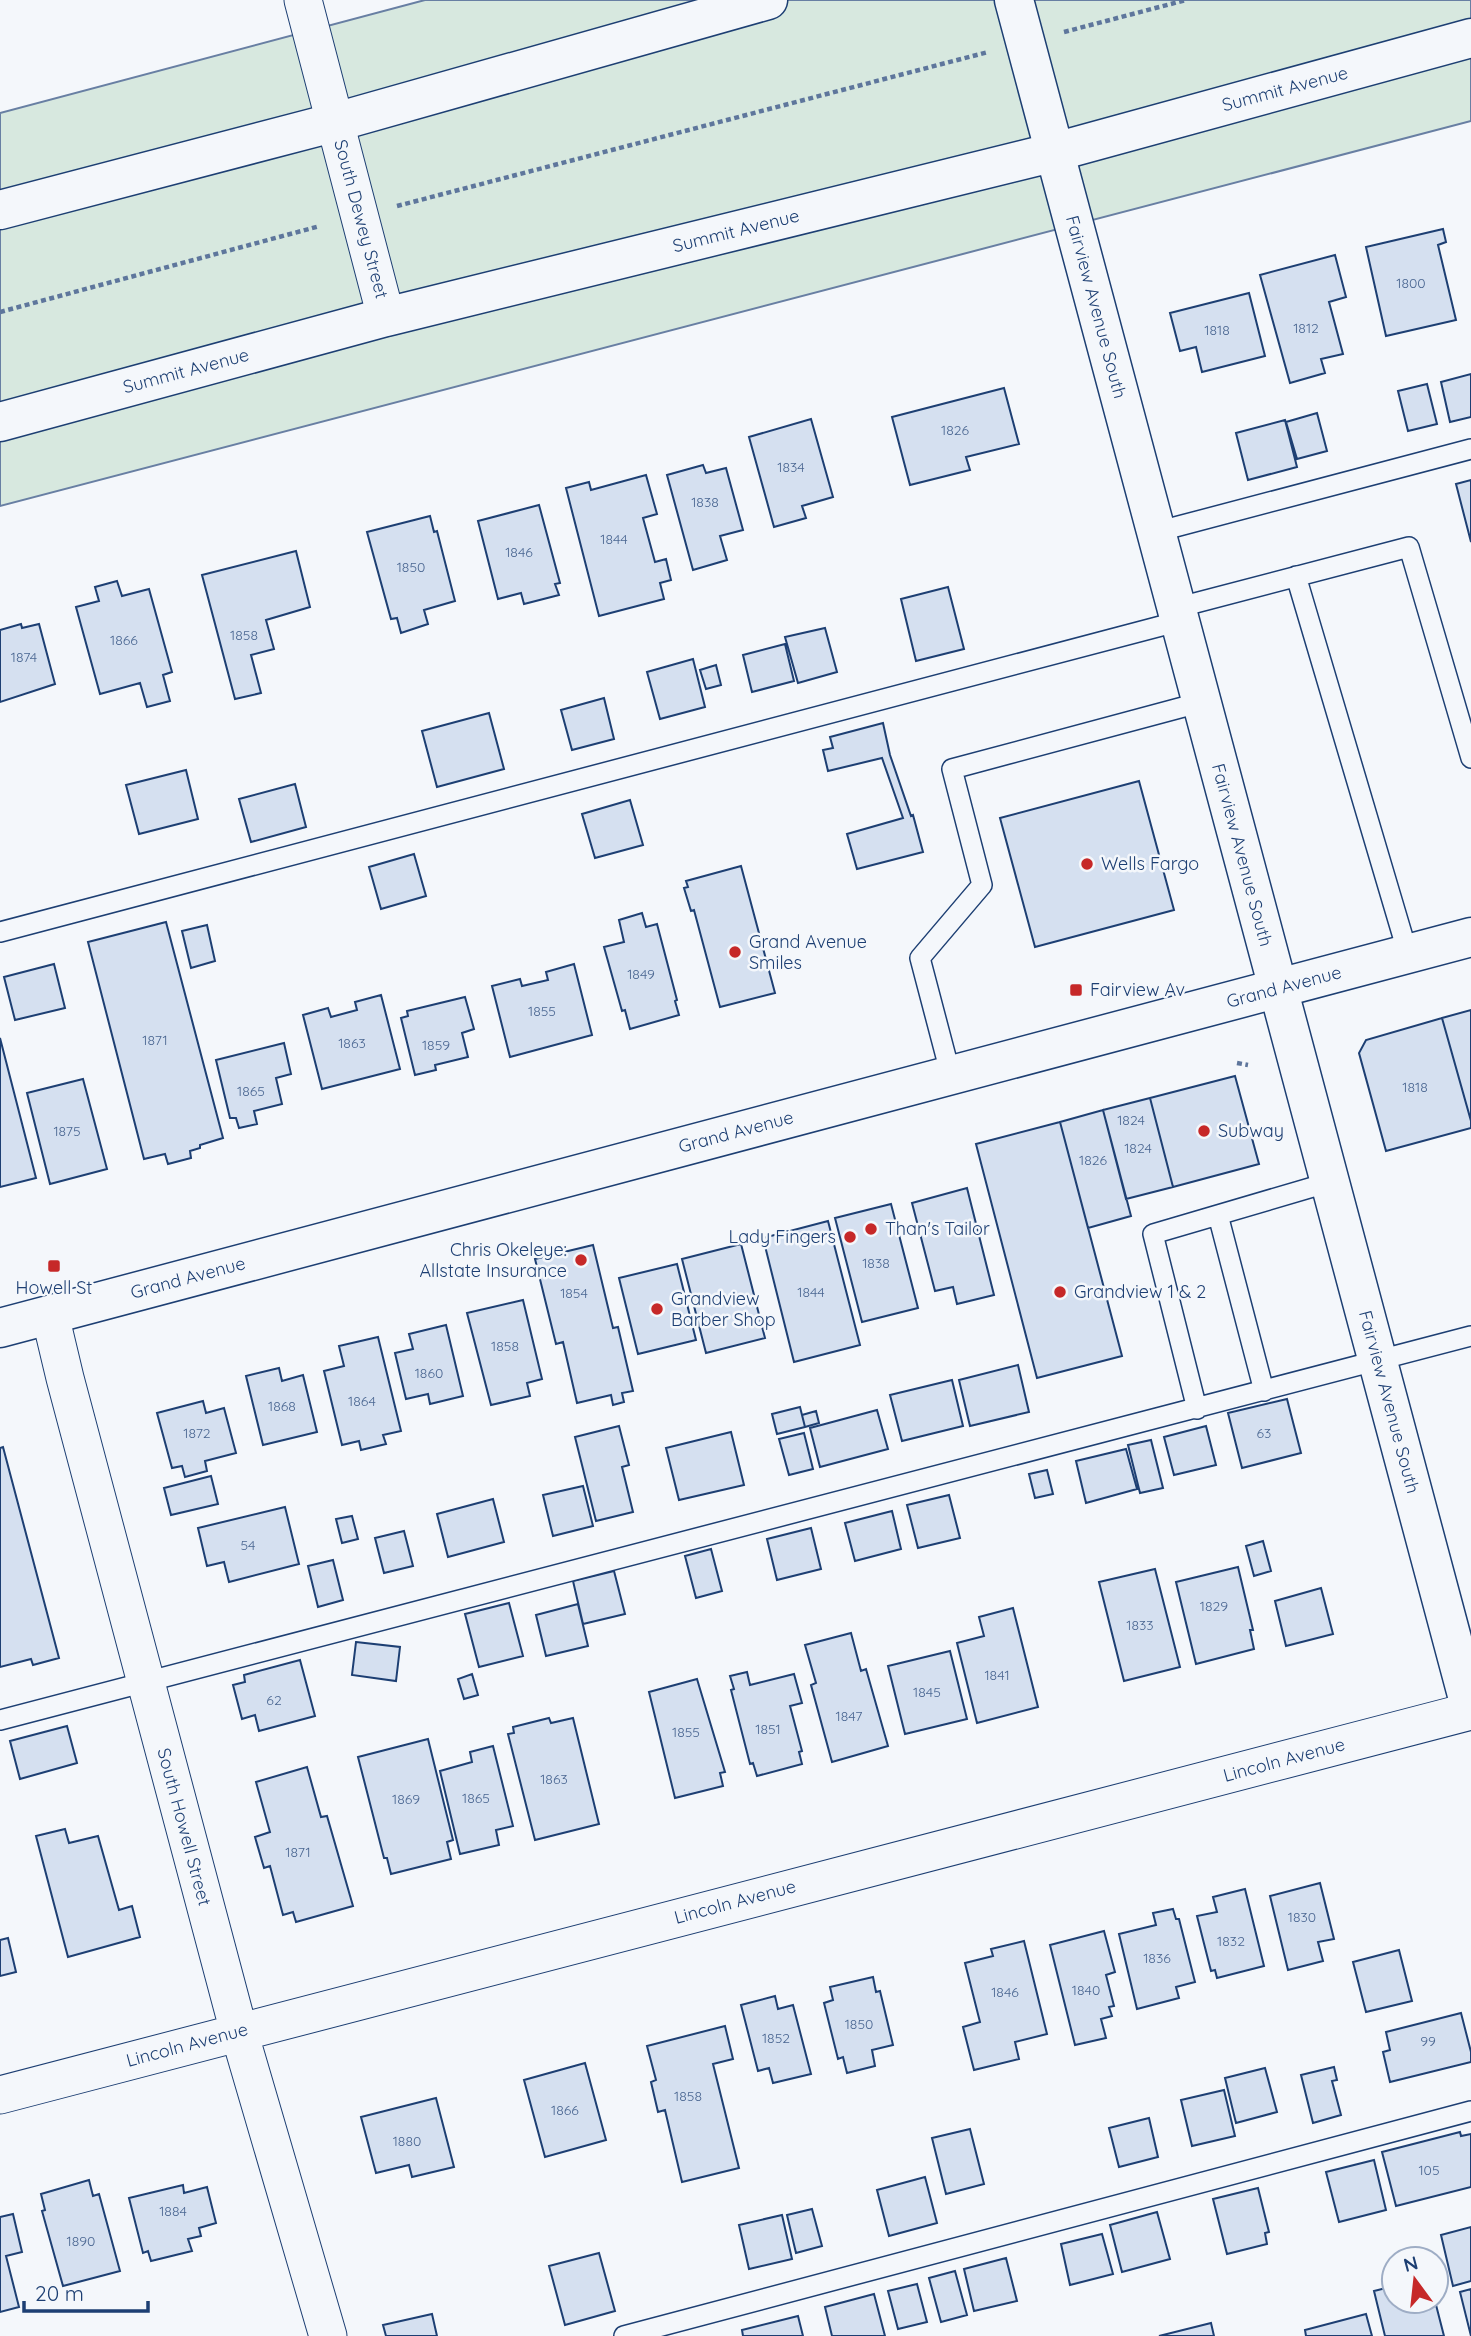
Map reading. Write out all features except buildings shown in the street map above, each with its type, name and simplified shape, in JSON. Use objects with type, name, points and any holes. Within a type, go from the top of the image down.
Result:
[{"type":"street","name":"South Dewey Street","points":[[303,0],[386,317]]},
{"type":"street","points":[[0,210],[335,121],[768,0]]},
{"type":"street","name":"Fairview Avenue South","points":[[1014,0],[1471,1710]]},
{"type":"street","name":"Summit Avenue","points":[[0,422],[386,317],[1055,152],[1471,38]]},
{"type":"street","name":"Grand Avenue","points":[[0,1328],[1471,937]]},
{"type":"street","name":"South Howell Street","points":[[50,1315],[239,2032],[328,2336]]},
{"type":"street","name":"Lincoln Avenue","points":[[0,2095],[1471,1710]]},
{"type":"lane","points":[[1156,531],[1471,449]]},
{"type":"lane","points":[[0,932],[1178,615],[1296,576],[1409,547],[1471,758]]},
{"type":"lane","points":[[1296,576],[1408,954]]},
{"type":"lane","points":[[951,1076],[920,958],[982,886],[952,769],[1202,702]]},
{"type":"lane","points":[[1197,1409],[1153,1234],[1330,1182]]},
{"type":"lane","points":[[1218,1215],[1264,1391]]},
{"type":"lane","points":[[0,1720],[1471,1336]]},
{"type":"lane","points":[[624,2336],[1471,2111]]},
{"type":"path","points":[[0,312],[1186,0]]},
{"type":"path","points":[[1237,1063],[1248,1065]]},
{"type":"shaded area","points":[[425,0],[1471,0],[1471,121],[0,506],[0,113]]},
{"type":"place","name":"Wells Fargo","points":[[1087,864]]},
{"type":"place","name":"Grand Avenue Smiles","points":[[735,952]]},
{"type":"place","name":"Fairview Av","points":[[1076,990]]},
{"type":"place","name":"Subway","points":[[1204,1131]]},
{"type":"place","name":"Than's Tailor","points":[[871,1229]]},
{"type":"place","name":"Lady Fingers","points":[[850,1237]]},
{"type":"place","name":"Chris Okeleye: Allstate Insurance","points":[[581,1260]]},
{"type":"place","name":"Howell St","points":[[54,1266]]},
{"type":"place","name":"Grandview 1 & 2","points":[[1060,1292]]},
{"type":"place","name":"Grandview Barber Shop","points":[[657,1309]]}]
